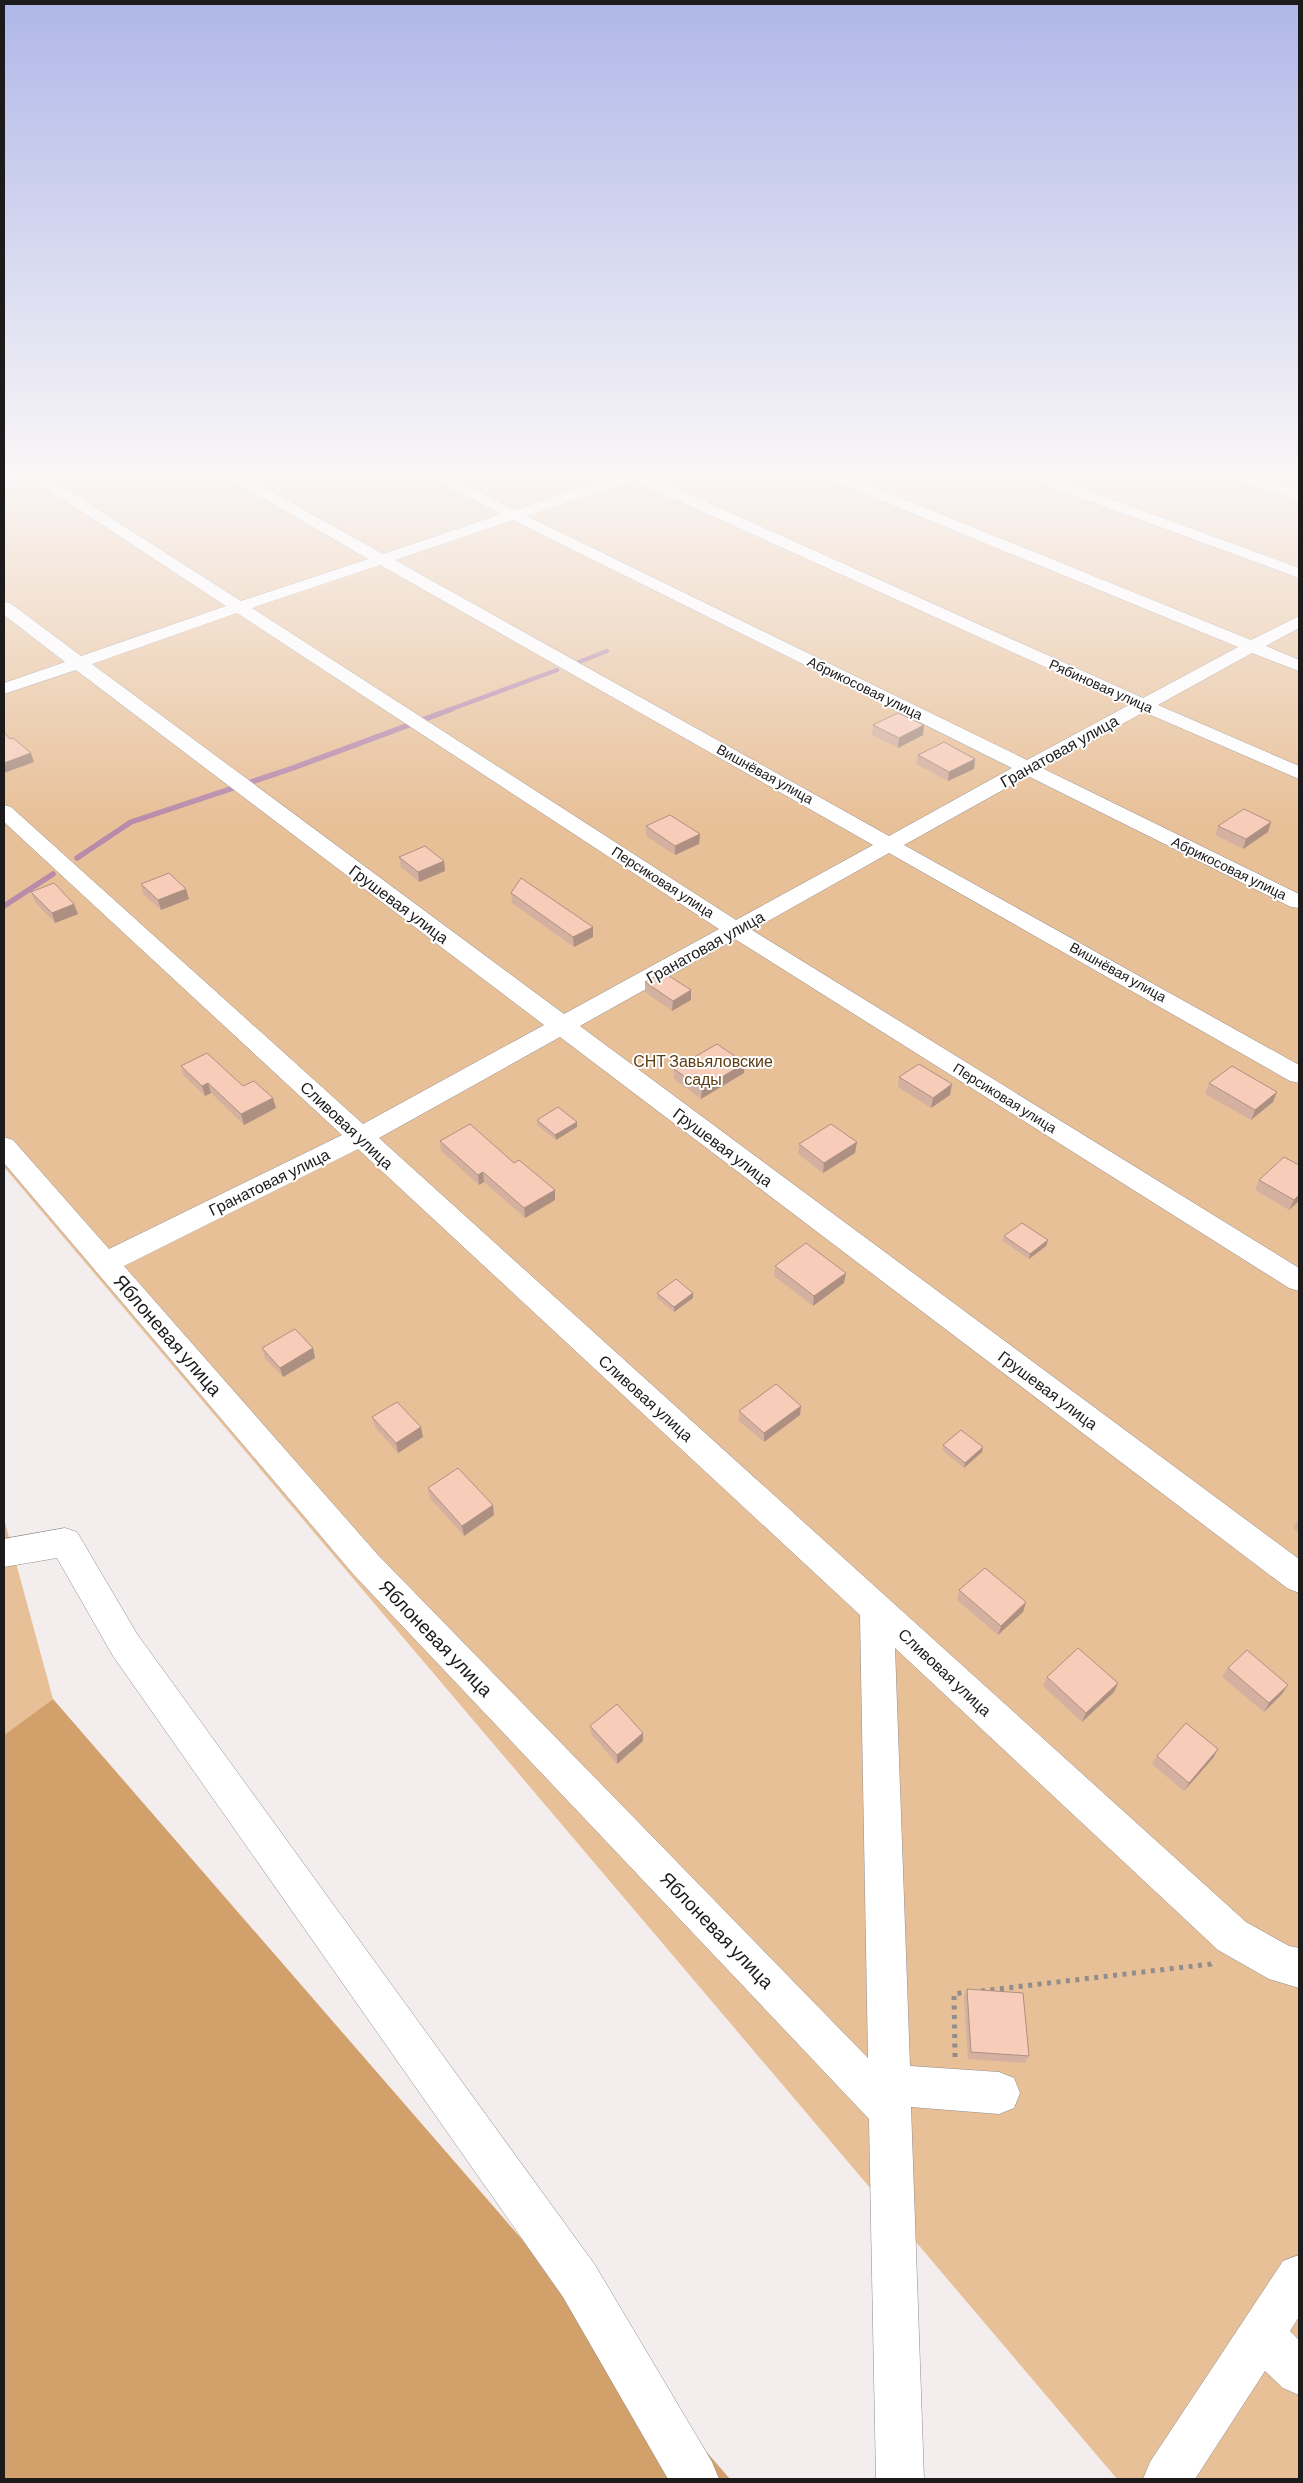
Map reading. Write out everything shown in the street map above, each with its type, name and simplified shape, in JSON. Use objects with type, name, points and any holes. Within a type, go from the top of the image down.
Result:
[{"type":"street","name":"Персиковая улица","points":[[212,590],[736,930],[1299,1281]]},
{"type":"street","points":[[4,689],[77,662],[289,590]]},
{"type":"street","name":"Вишнёвая улица","points":[[435,590],[892,844],[1299,1074]]},
{"type":"street","name":"Абрикосовая улица","points":[[666,590],[1299,902]]},
{"type":"street","name":"Рябиновая улица","points":[[888,590],[1299,773]]},
{"type":"street","points":[[1112,590],[1299,666]]},
{"type":"street","name":"Грушевая улица","points":[[4,608],[1299,1578]]},
{"type":"street","name":"Гранатовая улица","points":[[105,1263],[361,1137],[1027,768],[1299,621]]},
{"type":"street","name":"Сливовая улица","points":[[4,811],[1232,1936],[1282,1965],[1299,1968]]},
{"type":"street","name":"Яблоневая улица","points":[[4,1146],[366,1566],[891,2098]]},
{"type":"street","points":[[4,1553],[65,1542],[125,1645],[579,2281],[695,2479]]},
{"type":"street","points":[[877,1609],[900,2479]]},
{"type":"street","points":[[891,2098],[956,2090],[999,2093]]},
{"type":"street","points":[[1167,2479],[1299,2277]]},
{"type":"street","points":[[1262,2335],[1299,2372]]},
{"type":"path","points":[[956,2090],[954,1994],[1211,1964],[1242,1942]]},
{"type":"green space","name":"СНТ Завьяловские сады","points":[[4,590],[1299,590],[1299,2479],[1117,2479],[4,1167]]},
{"type":"green space","points":[[4,1519],[53,1699],[4,1735]]},
{"type":"shaded area","points":[[53,1699],[730,2479],[4,2479],[4,1735]]},
{"type":"building","points":[[898,713],[924,725],[899,738],[873,725]]},
{"type":"building","points":[[4,732],[10,739],[13,738],[31,753],[4,763]]},
{"type":"building","points":[[944,742],[975,759],[949,772],[918,755]]},
{"type":"building","points":[[1244,809],[1271,822],[1246,839],[1218,826]]},
{"type":"building","points":[[670,815],[700,834],[675,846],[646,826]]},
{"type":"building","points":[[425,846],[444,861],[418,872],[399,857]]},
{"type":"building","points":[[169,873],[186,889],[158,900],[141,884]]},
{"type":"building","points":[[521,878],[593,927],[573,937],[511,893]]},
{"type":"building","points":[[54,883],[74,904],[52,913],[31,892]]},
{"type":"building","points":[[663,972],[691,990],[673,1001],[645,982]]},
{"type":"building","points":[[717,1044],[745,1063],[702,1089],[674,1069]]},
{"type":"building","points":[[207,1053],[243,1086],[254,1081],[273,1098],[241,1114],[208,1083],[202,1086],[181,1066]]},
{"type":"building","points":[[919,1064],[952,1084],[933,1098],[899,1077]]},
{"type":"building","points":[[1232,1066],[1277,1092],[1255,1110],[1209,1083]]},
{"type":"building","points":[[558,1107],[577,1122],[555,1135],[537,1120]]},
{"type":"building","points":[[470,1124],[514,1163],[519,1160],[555,1190],[524,1208],[483,1172],[478,1175],[440,1141]]},
{"type":"building","points":[[831,1124],[857,1142],[824,1163],[799,1144]]},
{"type":"building","points":[[1284,1157],[1299,1165],[1299,1195],[1294,1200],[1259,1180]]},
{"type":"building","points":[[1022,1223],[1048,1240],[1030,1254],[1004,1236]]},
{"type":"building","points":[[806,1243],[846,1273],[814,1296],[775,1266]]},
{"type":"building","points":[[676,1279],[693,1293],[674,1307],[657,1293]]},
{"type":"building","points":[[295,1329],[313,1348],[280,1368],[262,1348]]},
{"type":"building","points":[[776,1384],[801,1406],[764,1433],[739,1411]]},
{"type":"building","points":[[397,1402],[421,1427],[396,1443],[372,1417]]},
{"type":"building","points":[[961,1430],[983,1447],[965,1463],[943,1445]]},
{"type":"building","points":[[458,1468],[493,1505],[462,1526],[428,1488]]},
{"type":"building","points":[[985,1568],[1026,1602],[1001,1626],[959,1590]]},
{"type":"building","points":[[1078,1648],[1118,1683],[1086,1713],[1047,1677]]},
{"type":"building","points":[[1247,1650],[1288,1685],[1269,1703],[1228,1668]]},
{"type":"building","points":[[617,1704],[643,1733],[617,1755],[590,1726]]},
{"type":"building","points":[[1186,1723],[1218,1749],[1189,1783],[1157,1756]]},
{"type":"building","points":[[967,1989],[1023,1993],[1029,2056],[971,2052]]},
{"type":"waterway","points":[[579,662],[607,651]]},
{"type":"waterway","points":[[449,710],[557,670]]},
{"type":"waterway","points":[[77,858],[131,822],[293,768],[452,709]]},
{"type":"waterway","points":[[4,906],[53,874]]}]
